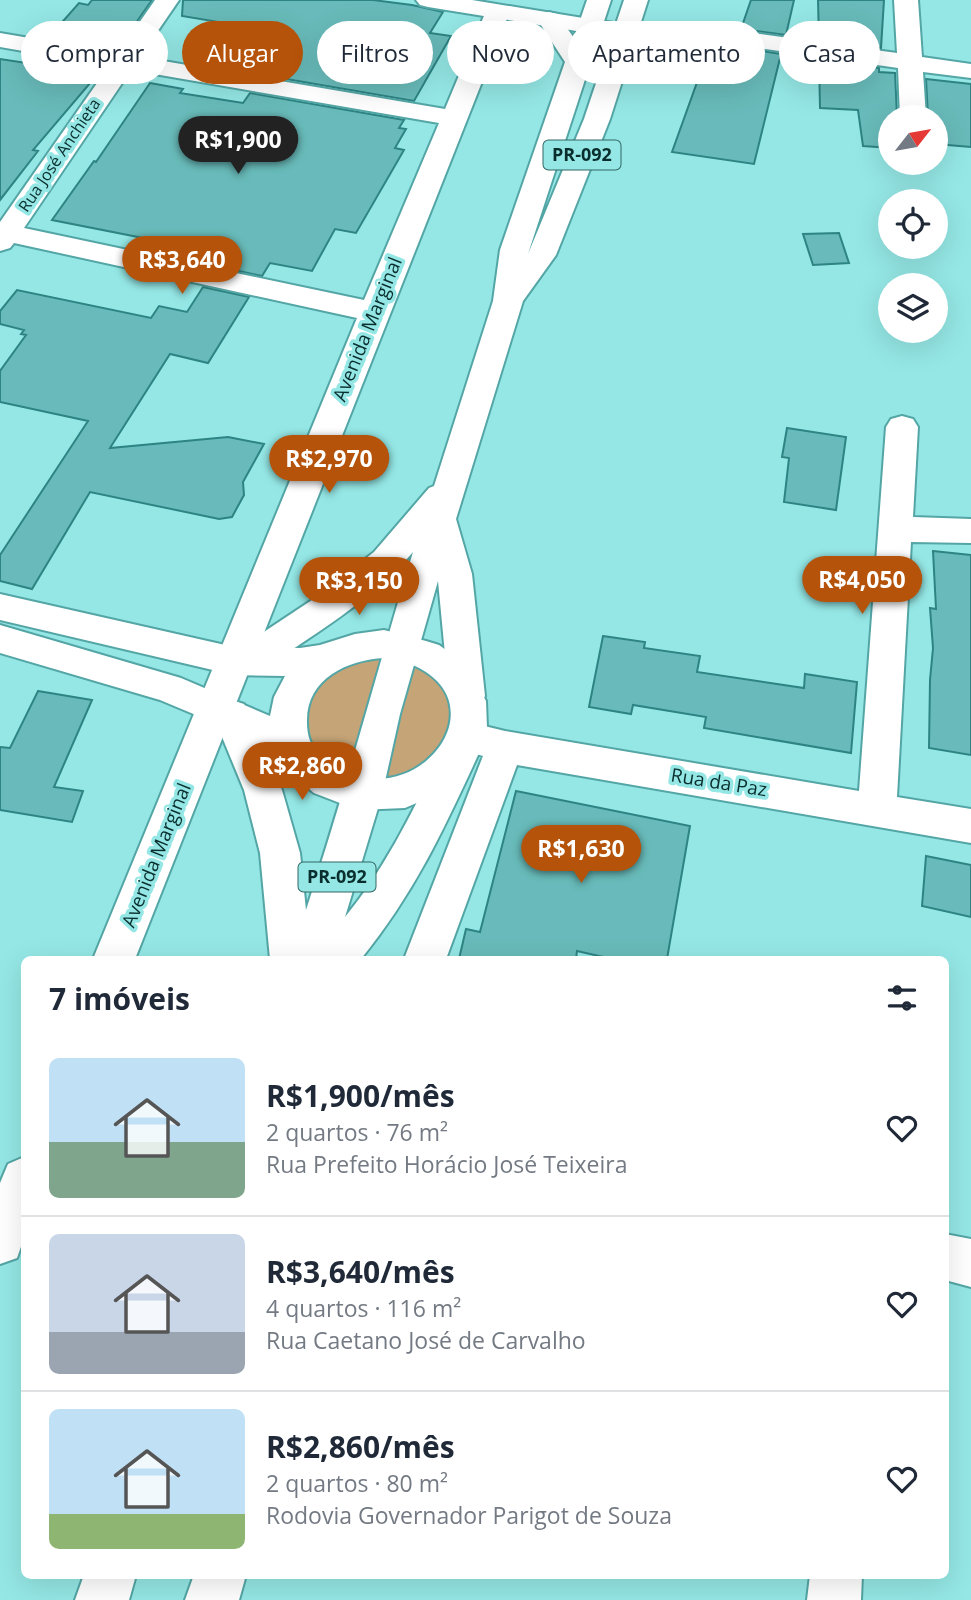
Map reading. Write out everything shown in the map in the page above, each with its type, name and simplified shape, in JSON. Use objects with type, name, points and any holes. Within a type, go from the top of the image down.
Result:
[{"type":"street","name":"Rua José Anchieta","points":[[152,21],[167,0]]},
{"type":"street","points":[[428,0],[498,11],[550,5],[632,14],[681,30],[971,71]]},
{"type":"street","points":[[906,0],[913,105]]},
{"type":"street","points":[[550,5],[568,42]]},
{"type":"street","name":"Avenida Marginal","points":[[115,956],[223,711],[374,312],[498,11]]},
{"type":"street","name":"PR-092","points":[[508,301],[542,255],[597,119],[632,14]]},
{"type":"street","points":[[0,40],[21,44]]},
{"type":"street","points":[[168,70],[454,118]]},
{"type":"street","name":"Rua José Anchieta","points":[[2,235],[108,84]]},
{"type":"street","name":"PR-092","points":[[312,956],[363,795],[382,714],[440,518],[454,481],[508,301],[514,250],[570,84]]},
{"type":"street","points":[[2,235],[374,312]]},
{"type":"street","points":[[877,808],[902,427]]},
{"type":"street","points":[[241,661],[327,607],[386,561],[454,481]]},
{"type":"street","points":[[337,956],[378,907],[418,843],[464,745],[471,716],[455,573],[440,518]]},
{"type":"street","points":[[896,529],[971,531]]},
{"type":"street","points":[[0,607],[241,661],[300,662],[326,659],[364,645],[404,646],[432,656],[454,674],[467,696]]},
{"type":"street","points":[[0,639],[168,688],[289,743]]},
{"type":"street","points":[[326,659],[305,676],[292,696],[286,720],[289,743],[305,768],[331,786],[363,795],[392,794],[419,786],[443,772],[464,745]]},
{"type":"street","points":[[223,711],[263,790],[280,853],[291,956]]},
{"type":"street","name":"Rua da Paz","points":[[464,745],[505,747],[971,826]]},
{"type":"street","points":[[426,956],[505,747]]},
{"type":"street","points":[[0,1241],[21,1188]]},
{"type":"street","points":[[949,1258],[971,1263]]},
{"type":"street","points":[[102,1600],[109,1579]]},
{"type":"street","points":[[212,1600],[219,1579]]},
{"type":"street","points":[[834,1600],[836,1579]]},
{"type":"shaded area","points":[[373,652],[424,661],[461,715],[424,774],[370,786],[304,751],[307,686]]},
{"type":"building","points":[[92,0],[152,0],[137,21],[63,21],[79,3],[88,5]]},
{"type":"building","points":[[183,0],[373,0],[443,12],[433,28],[433,21],[317,21],[317,84],[424,84],[414,101],[303,82],[303,21],[212,21],[182,16]]},
{"type":"building","points":[[751,0],[794,0],[789,21],[779,21],[779,34],[765,32],[765,21],[744,21]]},
{"type":"building","points":[[818,0],[884,0],[881,48],[880,21],[819,21]]},
{"type":"building","points":[[433,33],[447,35],[447,43],[433,68]]},
{"type":"building","points":[[765,52],[779,54],[754,164],[672,152],[696,84],[765,84]]},
{"type":"building","points":[[0,59],[21,62],[21,84],[89,84],[33,150],[38,151],[0,200]]},
{"type":"building","points":[[880,72],[895,73],[896,105],[878,105],[878,147],[863,146],[858,110],[820,108],[820,84],[880,84]]},
{"type":"building","points":[[926,79],[971,84],[971,147],[948,145],[948,105],[927,105]]},
{"type":"building","points":[[149,84],[183,89],[180,93],[243,103],[250,93],[404,120],[399,128],[406,129],[395,148],[404,150],[356,233],[335,229],[312,271],[270,263],[262,276],[216,266],[224,254],[52,220],[94,161],[96,162]]},
{"type":"building","points":[[839,233],[849,263],[813,265],[803,234]]},
{"type":"building","points":[[203,287],[249,297],[208,363],[170,354],[110,448],[228,437],[264,444],[243,482],[244,495],[232,517],[219,519],[90,492],[32,589],[0,581],[0,555],[88,421],[0,402],[0,371],[26,335],[21,334],[24,330],[0,324],[0,311],[17,290],[151,318],[159,306],[187,312]]},
{"type":"building","points":[[787,428],[846,437],[836,510],[784,502],[789,458],[782,457]]},
{"type":"building","points":[[933,551],[971,555],[971,755],[929,748],[933,648],[930,608],[936,609]]},
{"type":"building","points":[[603,636],[645,642],[644,648],[700,656],[697,672],[804,688],[805,674],[857,682],[851,753],[704,728],[706,717],[633,705],[631,714],[589,707]]},
{"type":"building","points":[[38,691],[92,700],[54,787],[83,791],[72,822],[0,810],[0,747],[10,748]]},
{"type":"building","points":[[516,791],[690,826],[668,956],[599,956],[577,951],[576,956],[460,956],[466,929],[480,932]]},
{"type":"building","points":[[926,856],[971,865],[971,917],[922,906]]}]
